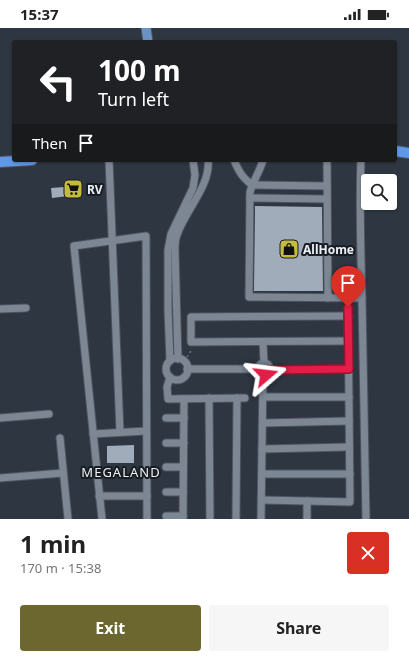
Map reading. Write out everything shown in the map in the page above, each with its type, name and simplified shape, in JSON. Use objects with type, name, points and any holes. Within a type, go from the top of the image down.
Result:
[{"type":"highway","points":[[397,151],[409,153]]},
{"type":"highway","points":[[0,162],[12,161]]},
{"type":"main road","points":[[146,28],[148,40]]},
{"type":"street","points":[[109,162],[120,432]]},
{"type":"street","points":[[170,361],[175,359],[181,360],[187,366],[186,375],[181,379],[175,380],[168,375],[166,369],[170,361],[168,311],[169,241],[174,226],[193,188],[195,175],[193,162]]},
{"type":"street","points":[[181,360],[175,242],[180,229],[206,179],[209,169],[208,162]]},
{"type":"street","points":[[235,162],[243,178],[252,186],[327,186]]},
{"type":"street","points":[[262,162],[252,186],[250,198],[249,297],[362,298]]},
{"type":"street","points":[[327,162],[328,298]]},
{"type":"street","points":[[361,162],[359,196],[366,519]]},
{"type":"street","points":[[250,198],[327,199]]},
{"type":"street","points":[[102,519],[74,246],[146,236],[147,519]]},
{"type":"street","points":[[262,500],[350,502],[348,307]]},
{"type":"street","points":[[0,309],[26,308]]},
{"type":"street","points":[[349,316],[191,317],[191,342],[349,341]]},
{"type":"street","points":[[263,342],[264,363],[268,365],[269,370]]},
{"type":"street","points":[[258,369],[260,365],[264,363]]},
{"type":"street","points":[[187,369],[258,369]]},
{"type":"street","points":[[258,369],[259,373],[263,375]]},
{"type":"street","points":[[269,370],[349,369]]},
{"type":"street","points":[[263,375],[268,374],[269,370]]},
{"type":"street","points":[[261,519],[263,375]]},
{"type":"street","points":[[170,377],[167,387],[168,399],[245,398]]},
{"type":"street","points":[[263,397],[349,397]]},
{"type":"street","points":[[209,398],[210,519]]},
{"type":"street","points":[[236,519],[237,398]]},
{"type":"street","points":[[166,516],[183,518],[184,399]]},
{"type":"street","points":[[0,418],[49,414]]},
{"type":"street","points":[[166,418],[184,418]]},
{"type":"street","points":[[263,423],[349,421]]},
{"type":"street","points":[[93,434],[146,431]]},
{"type":"street","points":[[60,438],[68,519]]},
{"type":"street","points":[[166,443],[184,443]]},
{"type":"street","points":[[262,448],[349,447]]},
{"type":"street","points":[[166,468],[184,468]]},
{"type":"street","points":[[0,478],[63,473]]},
{"type":"street","points":[[262,474],[350,474]]},
{"type":"street","points":[[166,492],[183,492]]},
{"type":"street","points":[[99,496],[147,496]]},
{"type":"street","points":[[307,501],[307,519]]},
{"type":"path","points":[[181,360],[190,353],[191,342]]},
{"type":"building","points":[[77,186],[76,195],[52,198],[51,188]]},
{"type":"building","points":[[255,206],[322,207],[323,291],[254,291]]},
{"type":"building","points":[[134,445],[134,463],[107,463],[107,446]]},
{"type":"place","name":"RV","points":[[73,189]]},
{"type":"place","name":"AllHome","points":[[289,249]]},
{"type":"district","name":"MEGALAND","points":[[121,472]]},
{"type":"route","points":[[266,375],[268,374],[269,370],[349,369],[348,307]]}]
